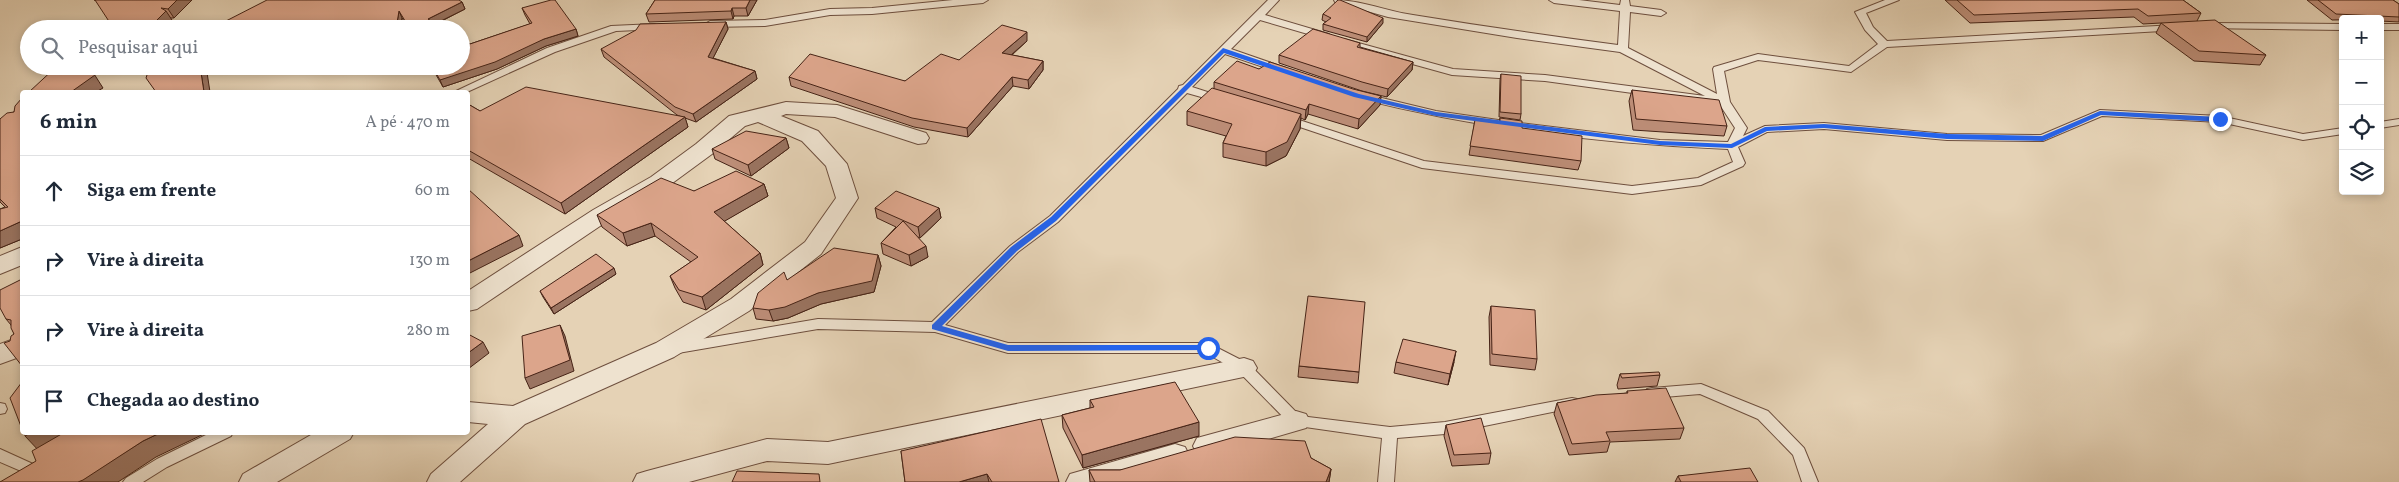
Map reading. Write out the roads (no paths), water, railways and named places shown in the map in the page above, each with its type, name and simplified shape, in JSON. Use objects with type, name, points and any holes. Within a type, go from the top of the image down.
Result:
[{"type":"street","points":[[470,302],[601,215],[659,182],[704,149],[737,121],[786,108],[837,111],[918,138]]},
{"type":"street","points":[[441,482],[515,417],[665,350],[740,304],[813,248],[848,198],[836,164],[810,136],[758,114]]},
{"type":"street","points":[[0,266],[20,256]]},
{"type":"street","points":[[0,355],[20,346]]},
{"type":"street","points":[[647,482],[767,450],[828,454],[1244,368]]},
{"type":"street","points":[[470,412],[515,417]]},
{"type":"street","points":[[1080,482],[1296,421]]},
{"type":"street","points":[[253,482],[335,435]]},
{"type":"lane","points":[[694,25],[765,23],[830,12],[983,0]]},
{"type":"lane","points":[[936,327],[1014,249],[1054,219],[1183,88],[1274,0]]},
{"type":"lane","points":[[1339,0],[1388,14],[1517,35],[1623,48],[1724,102]]},
{"type":"lane","points":[[1554,0],[1624,4],[1661,13]]},
{"type":"lane","points":[[1884,44],[1869,28],[1860,12],[1894,0]]},
{"type":"lane","points":[[1623,48],[1624,4]]},
{"type":"lane","points":[[1258,16],[1398,58],[1452,72],[1545,78],[1724,102]]},
{"type":"lane","points":[[462,90],[551,50],[615,28],[665,26]]},
{"type":"lane","points":[[1275,116],[1422,164],[1632,190],[1701,181],[1739,163],[1732,146],[1741,128],[1724,102],[1718,70],[1758,57],[1850,69],[1884,44],[2193,27],[2339,27]]},
{"type":"lane","points":[[2384,27],[2399,27]]},
{"type":"lane","points":[[1223,50],[1294,74]]},
{"type":"lane","points":[[1183,88],[1229,102]]},
{"type":"lane","points":[[1357,95],[1436,114],[1519,126],[1660,143],[1732,146],[1765,129],[1824,126],[1947,137],[2043,138],[2100,113],[2220,119],[2304,137],[2339,132]]},
{"type":"lane","points":[[2384,124],[2399,122]]},
{"type":"lane","points":[[665,350],[818,324],[936,327],[1008,348],[1208,348],[1244,368],[1296,421],[1390,433],[1445,428],[1584,401]]},
{"type":"lane","points":[[1642,394],[1701,389],[1763,415],[1799,452],[1810,482]]},
{"type":"lane","points":[[1386,482],[1390,433]]},
{"type":"lane","points":[[131,482],[162,463],[220,435]]},
{"type":"lane","points":[[0,455],[28,468]]},
{"type":"lane","points":[[15,482],[28,468],[45,459]]}]
